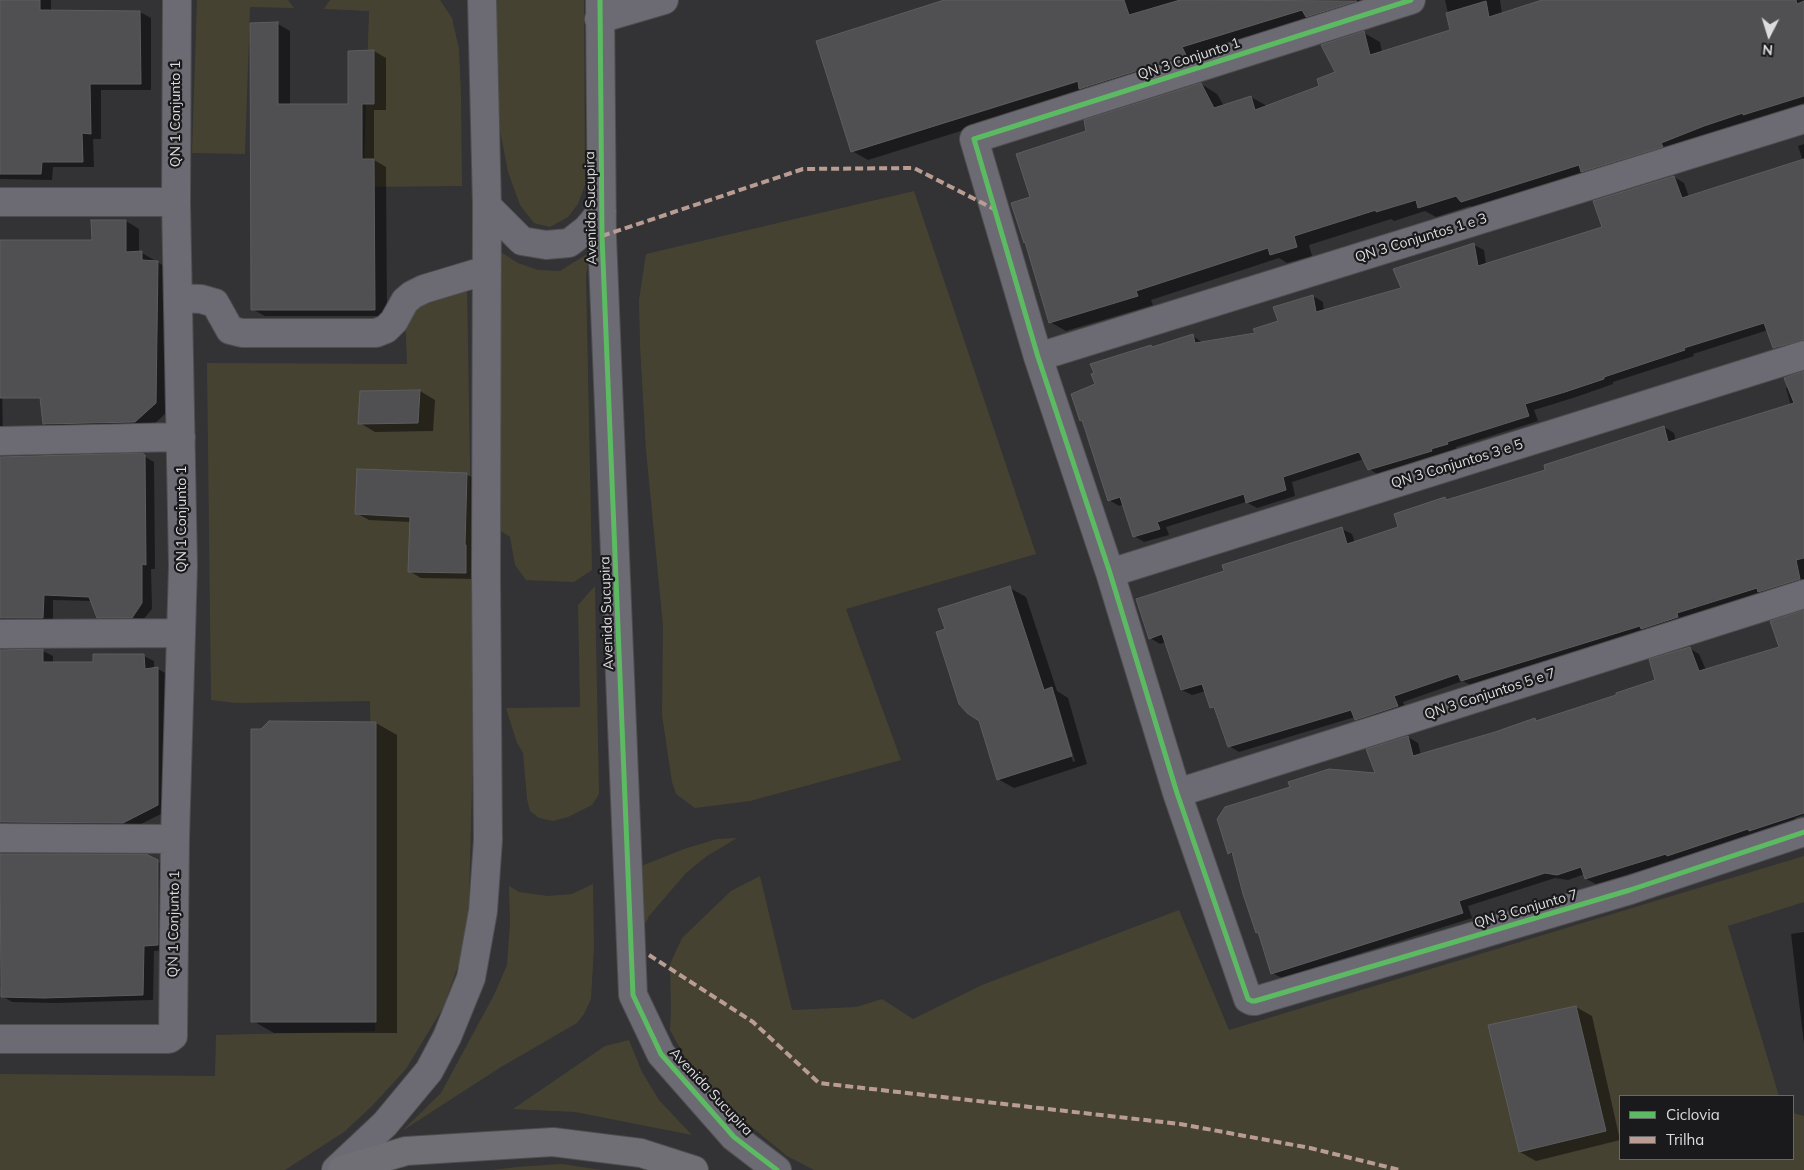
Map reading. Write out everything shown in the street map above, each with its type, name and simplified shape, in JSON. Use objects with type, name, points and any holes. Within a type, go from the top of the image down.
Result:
[{"type":"highway","points":[[342,1170],[406,1150],[553,1142],[641,1153],[694,1170]]},
{"type":"street","name":"QN 1 Conjunto 1","points":[[0,1040],[169,1039],[172,1037],[175,839],[183,566],[176,202],[177,0]]},
{"type":"street","points":[[336,1170],[385,1124],[429,1071],[447,1037],[471,978],[483,911],[488,840],[486,573],[487,206],[482,0]]},
{"type":"street","points":[[600,9],[664,0]]},
{"type":"street","name":"QN 3 Conjunto 1","points":[[1038,357],[974,140],[1411,0]]},
{"type":"street","name":"Avenida Sucupira","points":[[600,9],[602,212],[633,995],[661,1054],[734,1137],[777,1170]]},
{"type":"street","name":"QN 3 Conjuntos 1 e 3","points":[[1038,357],[1804,119]]},
{"type":"street","points":[[0,202],[176,202]]},
{"type":"street","points":[[487,206],[522,241],[546,245],[569,243],[587,229],[602,212]]},
{"type":"street","points":[[178,298],[202,299],[215,304],[230,330],[236,332],[370,334],[386,329],[394,321],[405,301],[412,295],[424,289],[487,270]]},
{"type":"street","name":"QN 3 Conjuntos 3 e 5","points":[[1110,573],[1804,355]]},
{"type":"street","points":[[1038,357],[1110,573],[1177,793]]},
{"type":"street","points":[[0,441],[181,437]]},
{"type":"street","name":"QN 3 Conjuntos 5 e 7","points":[[1177,793],[1804,594]]},
{"type":"street","points":[[0,634],[181,633]]},
{"type":"street","name":"QN 3 Conjunto 7","points":[[1177,793],[1248,999],[1252,1002],[1630,890],[1804,832]]},
{"type":"street","points":[[0,838],[175,839]]},
{"type":"shaded area","points":[[197,0],[288,0],[294,8],[250,7],[245,154],[192,153]]},
{"type":"shaded area","points":[[330,0],[440,0],[452,18],[459,49],[462,186],[367,187],[364,159],[369,11],[324,9]]},
{"type":"shaded area","points":[[496,0],[584,0],[585,185],[578,204],[568,217],[550,227],[534,223],[520,205],[508,172],[498,120]]},
{"type":"shaded area","points":[[914,191],[1036,554],[846,609],[901,760],[750,801],[695,808],[676,794],[672,782],[662,715],[663,626],[646,450],[640,346],[639,300],[646,254]]},
{"type":"shaded area","points":[[496,249],[518,263],[538,270],[560,271],[590,252],[586,275],[592,570],[574,582],[526,580],[515,565],[510,537],[499,530]]},
{"type":"shaded area","points":[[467,285],[474,709],[468,937],[444,1006],[406,1069],[372,1106],[344,1132],[285,1170],[0,1170],[0,1074],[215,1076],[216,1035],[375,1031],[370,701],[236,703],[211,700],[207,363],[407,364],[404,287]]},
{"type":"shaded area","points":[[595,586],[599,794],[592,805],[568,817],[553,821],[539,818],[530,811],[527,799],[523,753],[517,743],[506,708],[580,707],[578,605]]},
{"type":"shaded area","points":[[737,838],[707,856],[686,873],[649,916],[641,933],[636,868],[684,849],[717,839]]},
{"type":"shaded area","points":[[1804,856],[1804,902],[1728,926],[1779,1095],[1619,1095],[1619,1160],[1794,1160],[1794,1113],[1804,1116],[1804,1170],[814,1170],[787,1156],[700,1085],[670,1030],[670,964],[682,938],[731,891],[760,876],[792,1010],[856,1007],[882,999],[913,1019],[982,985],[1179,910],[1229,1030]]},
{"type":"shaded area","points":[[593,884],[594,946],[591,999],[584,1014],[577,1023],[501,1067],[402,1131],[441,1093],[494,995],[507,965],[510,923],[509,886],[519,892],[548,896],[572,894]]},
{"type":"shaded area","points":[[629,1040],[642,1072],[659,1100],[692,1135],[575,1112],[513,1109],[605,1046]]},
{"type":"shaded area","points":[[562,1164],[602,1170],[493,1170],[516,1167]]},
{"type":"building","points":[[0,0],[40,0],[40,10],[140,11],[141,84],[90,84],[91,134],[82,133],[83,162],[42,162],[41,174],[0,174]]},
{"type":"building","points":[[944,0],[1124,0],[1129,15],[1180,0],[1357,1],[1306,17],[1302,10],[1182,47],[1186,55],[1079,89],[1078,81],[851,152],[816,41]]},
{"type":"building","points":[[1542,0],[1796,0],[1797,4],[1804,1],[1804,96],[1704,126],[1661,143],[1663,147],[1581,172],[1579,165],[1461,202],[1456,196],[1418,208],[1416,200],[1376,212],[1376,210],[1294,236],[1297,247],[1270,255],[1268,248],[1136,291],[1138,296],[1049,323],[1025,242],[1011,203],[1030,197],[1016,154],[1086,131],[1084,120],[1201,83],[1214,108],[1251,96],[1255,110],[1319,86],[1317,79],[1335,72],[1321,45],[1364,31],[1370,55],[1450,30],[1446,13],[1486,1],[1489,17]]},
{"type":"building","points":[[278,22],[278,104],[348,104],[348,51],[374,50],[374,104],[362,104],[362,159],[374,159],[375,310],[251,310],[250,23]]},
{"type":"building","points":[[1804,159],[1804,340],[1773,348],[1764,323],[1684,348],[1685,350],[1604,377],[1604,379],[1525,404],[1529,416],[1447,442],[1448,444],[1431,449],[1432,451],[1368,470],[1359,452],[1283,477],[1286,490],[1246,503],[1244,494],[1157,522],[1160,529],[1133,537],[1120,497],[1108,501],[1082,420],[1080,421],[1071,394],[1095,384],[1091,374],[1094,373],[1090,364],[1193,334],[1195,343],[1255,333],[1253,329],[1278,321],[1273,307],[1313,295],[1316,312],[1401,288],[1393,269],[1474,243],[1478,266],[1602,227],[1593,201],[1674,176],[1682,198]]},
{"type":"building","points":[[91,220],[126,220],[126,252],[142,251],[142,260],[158,261],[156,403],[135,422],[43,424],[40,398],[0,398],[0,240],[92,240]]},
{"type":"building","points":[[1804,371],[1804,558],[1796,560],[1800,579],[1758,592],[1757,588],[1677,613],[1678,617],[1641,629],[1640,626],[1461,681],[1458,674],[1394,696],[1398,706],[1355,720],[1351,710],[1228,747],[1214,707],[1210,708],[1202,684],[1181,690],[1162,634],[1149,639],[1136,599],[1224,571],[1222,565],[1342,527],[1347,544],[1398,527],[1394,514],[1445,497],[1446,500],[1545,470],[1544,465],[1664,426],[1668,442],[1794,403],[1784,378]]},
{"type":"building","points":[[420,390],[418,423],[358,424],[360,391]]},
{"type":"building","points":[[142,453],[145,455],[146,565],[142,564],[142,603],[132,618],[97,618],[89,597],[44,595],[43,618],[0,618],[0,457]]},
{"type":"building","points":[[357,469],[467,473],[466,573],[408,572],[410,517],[355,514]]},
{"type":"building","points":[[1010,586],[1044,690],[1052,687],[1072,756],[997,780],[979,721],[967,713],[959,704],[936,632],[945,629],[938,609]]},
{"type":"building","points":[[1804,610],[1804,813],[1749,831],[1748,829],[1667,856],[1666,854],[1585,879],[1581,867],[1557,875],[1545,873],[1459,901],[1463,913],[1271,974],[1258,932],[1256,933],[1243,894],[1232,852],[1228,854],[1217,819],[1225,807],[1290,787],[1288,782],[1329,769],[1375,773],[1366,749],[1408,736],[1413,756],[1535,718],[1536,721],[1616,695],[1616,693],[1655,680],[1649,659],[1690,647],[1699,671],[1779,647],[1770,621]]},
{"type":"building","points":[[43,649],[43,662],[93,662],[93,654],[144,654],[145,669],[158,667],[158,805],[123,823],[0,822],[0,650]]},
{"type":"building","points":[[269,721],[376,722],[376,1022],[251,1022],[251,729],[261,729]]},
{"type":"building","points":[[0,854],[146,854],[158,860],[158,945],[144,946],[143,995],[44,998],[1,997]]},
{"type":"building","points":[[1576,1006],[1606,1131],[1519,1152],[1488,1025]]},
{"type":"marked path","points":[[602,236],[803,169],[914,168],[994,209]]},
{"type":"marked path","points":[[649,955],[753,1022],[819,1083],[1180,1124],[1310,1148],[1400,1170]]},
{"type":"cycle path","points":[[600,0],[602,236],[633,995],[661,1054],[734,1137],[777,1170]]},
{"type":"cycle path","points":[[1411,0],[974,139],[1038,357],[1110,573],[1177,793],[1248,999],[1255,1001],[1630,890],[1804,832]]}]
